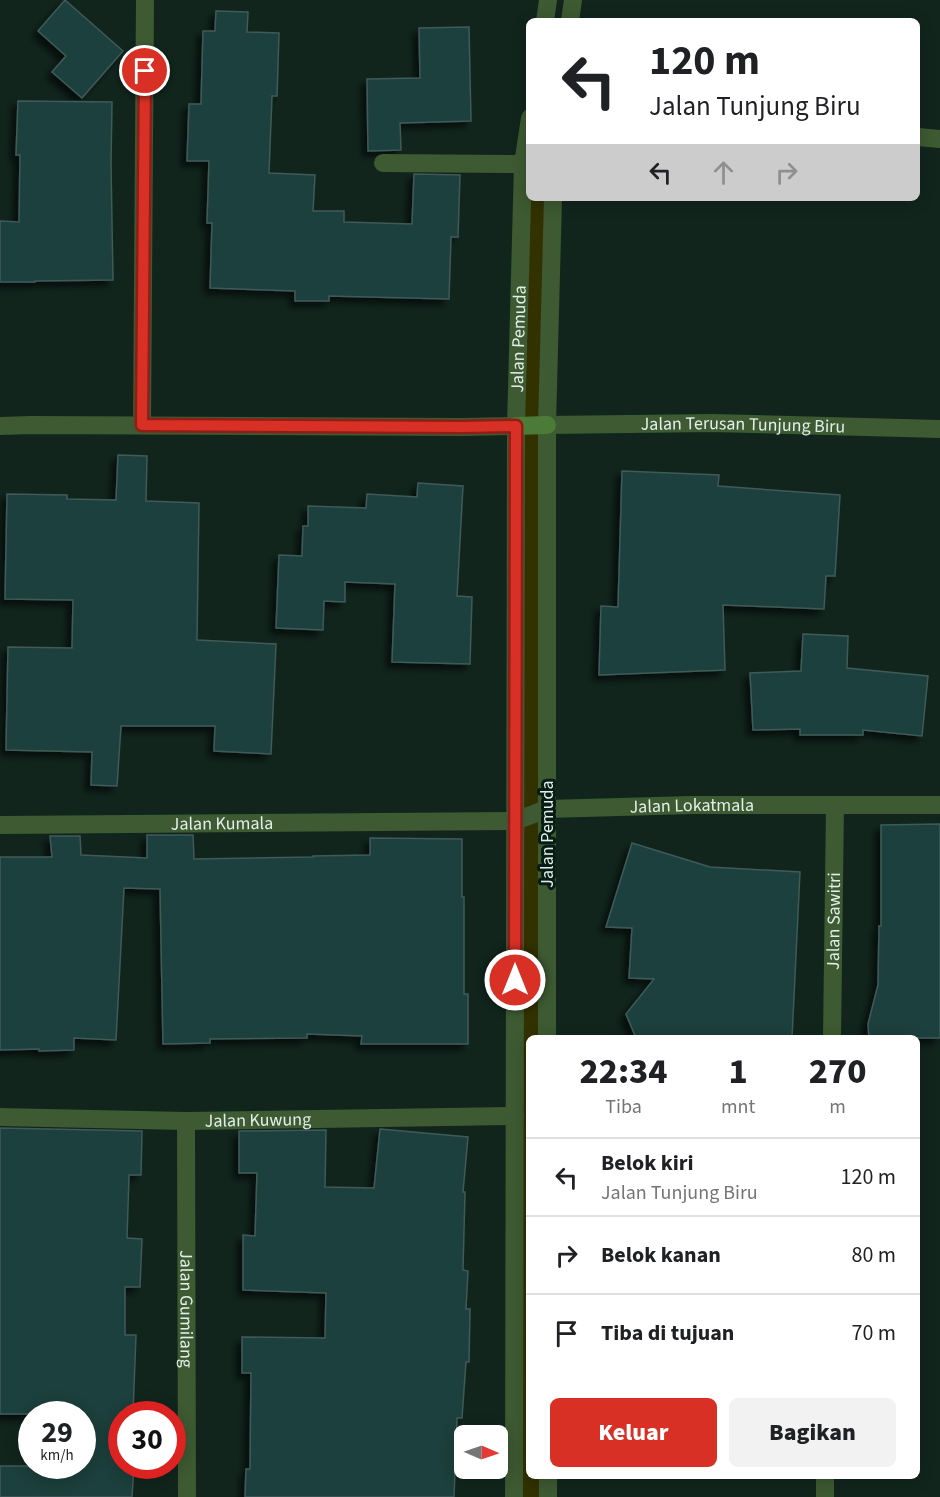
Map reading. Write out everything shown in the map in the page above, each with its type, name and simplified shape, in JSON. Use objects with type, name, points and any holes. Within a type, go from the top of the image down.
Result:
[{"type":"street","points":[[142,425],[145,0]]},
{"type":"street","points":[[545,18],[548,0]]},
{"type":"street","points":[[570,18],[573,0]]},
{"type":"street","points":[[920,137],[940,139]]},
{"type":"street","name":"Jalan Pemuda","points":[[514,1497],[516,426],[523,164],[526,144]]},
{"type":"street","points":[[383,163],[523,164]]},
{"type":"street","name":"Jalan Pemuda","points":[[547,1035],[547,425],[553,201]]},
{"type":"street","name":"Jalan Terusan Tunjung Biru","points":[[547,425],[712,423],[940,429]]},
{"type":"street","points":[[0,426],[451,427],[547,425]]},
{"type":"street","name":"Jalan Lokatmala","points":[[445,820],[515,821],[547,809],[692,805],[940,805]]},
{"type":"street","name":"Jalan Sawitri","points":[[832,1035],[836,805]]},
{"type":"street","name":"Jalan Kumala","points":[[0,825],[445,820]]},
{"type":"street","name":"Jalan Kuwung","points":[[0,1117],[186,1121],[515,1116]]},
{"type":"street","name":"Jalan Gumilang","points":[[186,1121],[187,1497]]},
{"type":"street","points":[[548,1479],[548,1497]]},
{"type":"street","points":[[825,1479],[825,1497]]},
{"type":"shaded area","points":[[530,201],[553,201],[547,1035],[526,1035],[526,1479],[548,1479],[548,1497],[514,1497],[515,821]]},
{"type":"building","points":[[65,0],[123,51],[82,98],[52,72],[66,56],[38,31]]},
{"type":"building","points":[[216,11],[248,12],[247,32],[279,33],[277,96],[272,96],[269,173],[315,175],[313,211],[344,211],[344,222],[412,224],[414,174],[460,175],[458,237],[451,237],[449,299],[329,296],[329,301],[295,301],[295,291],[210,288],[212,223],[207,223],[209,161],[187,161],[189,104],[201,104],[203,31],[215,31]]},
{"type":"building","points":[[469,27],[471,121],[400,123],[401,150],[368,151],[367,79],[420,78],[419,28]]},
{"type":"building","points":[[18,101],[112,102],[113,280],[0,282],[0,221],[19,222],[20,155],[16,155]]},
{"type":"building","points":[[118,455],[147,456],[146,501],[199,503],[197,640],[276,644],[271,754],[214,751],[215,726],[121,726],[117,786],[91,785],[92,752],[6,750],[8,647],[72,648],[73,600],[5,599],[7,494],[67,495],[67,499],[116,500]]},
{"type":"building","points":[[622,471],[719,475],[718,486],[840,495],[835,576],[826,576],[824,609],[723,605],[725,670],[599,675],[601,606],[618,607]]},
{"type":"building","points":[[418,483],[463,486],[457,596],[472,597],[470,664],[392,662],[395,584],[345,582],[345,602],[324,601],[323,630],[276,628],[279,555],[302,556],[303,526],[308,526],[308,506],[366,508],[367,494],[417,497]]},
{"type":"building","points":[[803,634],[848,636],[847,668],[928,676],[922,736],[863,730],[863,735],[800,735],[800,729],[753,730],[750,673],[801,671]]},
{"type":"building","points":[[940,824],[940,1038],[920,1038],[920,1035],[869,1035],[868,1024],[878,985],[879,926],[881,926],[881,825]]},
{"type":"building","points":[[147,835],[193,835],[194,859],[370,855],[370,838],[462,839],[464,994],[468,994],[468,1044],[361,1044],[362,1036],[307,1034],[307,1038],[210,1039],[210,1043],[163,1044],[160,889],[124,888],[116,1040],[74,1038],[74,1050],[0,1050],[0,857],[52,857],[50,836],[80,836],[81,855],[147,858]]},
{"type":"building","points":[[632,843],[710,867],[800,872],[792,1035],[635,1035],[626,1014],[654,979],[629,978],[632,928],[606,927]]},
{"type":"building","points":[[0,1128],[142,1131],[141,1175],[129,1175],[127,1238],[142,1239],[140,1287],[125,1287],[125,1335],[136,1335],[133,1401],[108,1401],[108,1479],[133,1479],[132,1497],[0,1497],[0,1466],[18,1466],[18,1479],[96,1479],[96,1401],[18,1401],[18,1414],[0,1414]]},
{"type":"building","points":[[380,1129],[468,1137],[463,1192],[465,1192],[463,1270],[468,1271],[466,1309],[470,1309],[469,1362],[466,1362],[462,1418],[457,1418],[457,1425],[454,1425],[454,1497],[245,1497],[246,1469],[250,1469],[251,1373],[242,1373],[242,1337],[325,1338],[326,1293],[243,1290],[243,1235],[255,1236],[257,1173],[239,1173],[239,1131],[326,1130],[325,1187],[374,1188]]},
{"type":"route","points":[[145,71],[142,425],[516,426],[515,980]]}]
